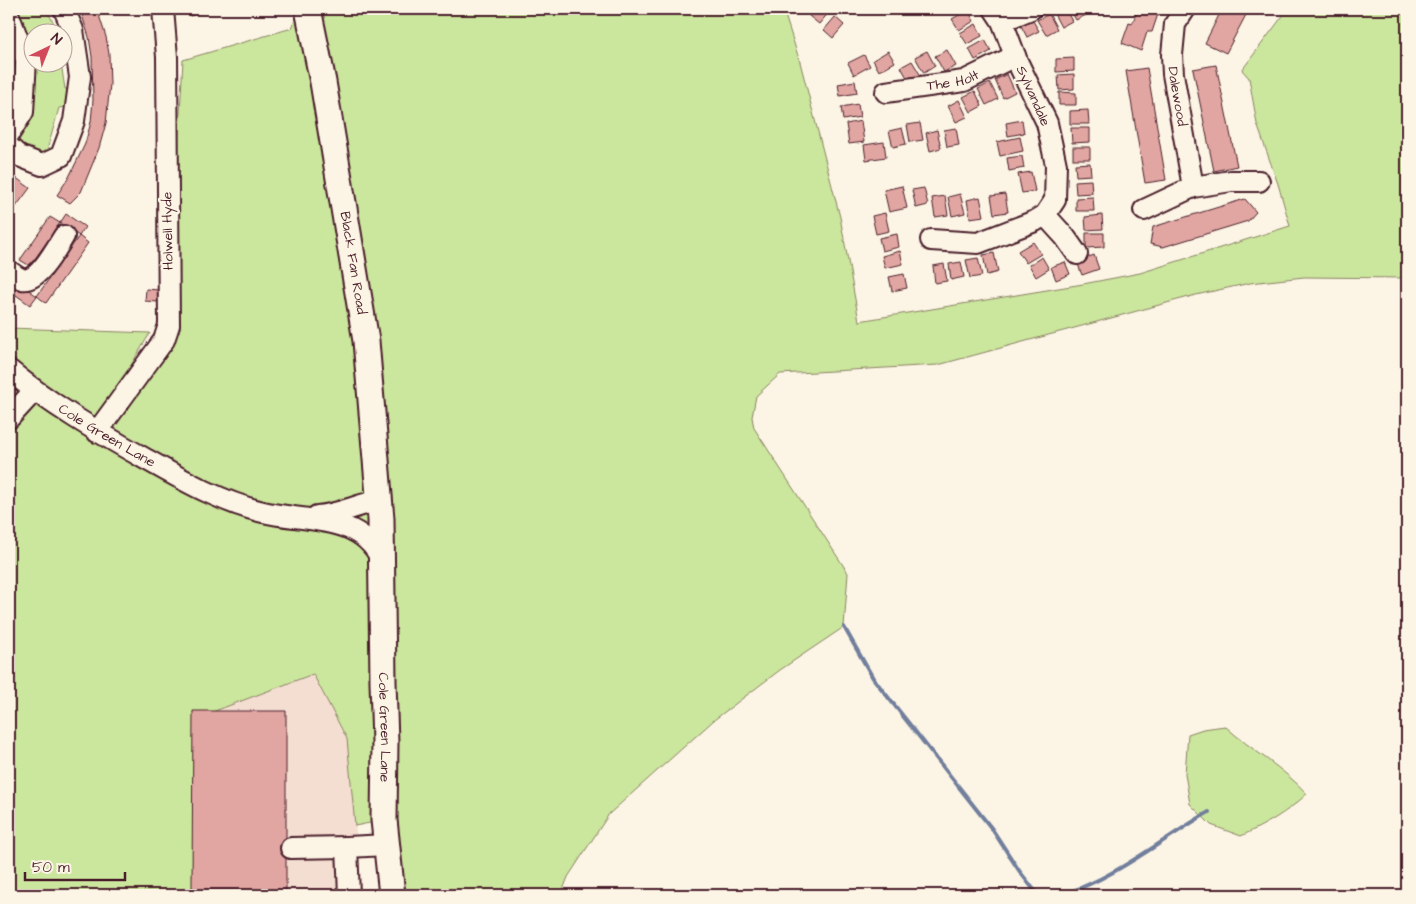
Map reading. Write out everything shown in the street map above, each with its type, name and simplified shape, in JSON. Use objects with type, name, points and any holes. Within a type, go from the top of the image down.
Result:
[{"type":"main road","name":"Black Fan Road","points":[[308,9],[323,82],[366,341],[380,510]]},
{"type":"main road","name":"Cole Green Lane","points":[[380,510],[385,742],[384,820],[392,895]]},
{"type":"street","points":[[9,147],[19,156],[42,165],[61,156],[74,121],[80,77],[73,30],[64,9]]},
{"type":"street","name":"Holwell Hyde","points":[[97,432],[164,340],[169,325],[167,57],[163,9]]},
{"type":"street","points":[[998,15],[1031,9]]},
{"type":"street","name":"Dalewood","points":[[1185,9],[1175,24],[1172,55],[1173,74],[1193,187]]},
{"type":"street","name":"Sylvandale","points":[[998,15],[1015,56],[1047,122],[1056,165],[1055,200],[1045,215]]},
{"type":"street","points":[[9,16],[26,60],[23,112],[9,134]]},
{"type":"street","name":"The Holt","points":[[886,92],[964,81],[1015,56]]},
{"type":"street","points":[[1144,210],[1193,187],[1231,181],[1259,181]]},
{"type":"street","points":[[931,240],[978,243],[1035,221],[1045,215],[1065,237],[1077,254]]},
{"type":"street","points":[[9,271],[22,280],[31,279],[39,273],[64,236]]},
{"type":"street","name":"Cole Green Lane","points":[[9,370],[34,391],[97,432],[195,486],[227,500],[263,512],[344,526],[359,532],[370,540],[381,559]]},
{"type":"street","points":[[9,418],[34,391]]},
{"type":"street","name":"Cole Green Lane","points":[[295,518],[326,516],[362,504],[380,510]]},
{"type":"street","points":[[290,848],[386,840]]},
{"type":"street","points":[[349,895],[352,842]]},
{"type":"shaded area","points":[[313,674],[347,739],[362,895],[199,895],[196,718]]},
{"type":"green space","points":[[9,9],[46,9],[53,22],[22,22],[22,48]]},
{"type":"green space","points":[[299,9],[783,9],[800,62],[840,217],[859,321],[1140,273],[1290,226],[1278,184],[1257,124],[1249,78],[1242,70],[1288,9],[1407,9],[1407,278],[1304,277],[1250,283],[1196,295],[938,365],[780,374],[756,396],[752,417],[754,428],[848,573],[844,627],[780,670],[714,720],[609,814],[568,877],[561,895],[393,895],[384,820],[355,826],[347,739],[313,674],[196,718],[199,895],[9,895],[9,377],[101,441],[176,333],[179,131],[183,60],[292,28]]},
{"type":"green space","points":[[24,72],[62,72],[65,89],[78,88],[76,105],[59,108],[48,147],[61,156],[42,165],[9,147]]},
{"type":"green space","points":[[9,328],[150,333],[107,406],[97,416],[88,417],[39,383],[9,359]]},
{"type":"green space","points":[[1225,726],[1288,776],[1307,794],[1276,818],[1241,836],[1211,825],[1190,804],[1185,774],[1188,734],[1203,729]]},
{"type":"building","points":[[80,9],[97,9],[109,54],[110,84],[106,123],[99,148],[81,192],[70,203],[57,195],[69,177],[85,144],[91,122],[93,100],[92,57],[89,37]]},
{"type":"building","points":[[188,9],[206,9],[206,11],[190,16]]},
{"type":"building","points":[[815,9],[828,9],[830,11],[819,24],[809,16]]},
{"type":"building","points":[[1065,9],[1072,21],[1061,27],[1053,12]]},
{"type":"building","points":[[1070,9],[1085,9],[1088,14],[1076,20]]},
{"type":"building","points":[[1138,9],[1163,9],[1160,15],[1158,14],[1152,32],[1147,32],[1141,51],[1122,43],[1129,23],[1132,24]]},
{"type":"building","points":[[1222,9],[1249,9],[1226,53],[1205,43]]},
{"type":"building","points":[[968,10],[974,21],[959,30],[952,19]]},
{"type":"building","points":[[1049,14],[1057,29],[1046,35],[1037,20]]},
{"type":"building","points":[[1030,16],[1039,31],[1027,37],[1019,22]]},
{"type":"building","points":[[835,17],[844,25],[833,38],[824,30]]},
{"type":"building","points":[[976,24],[982,36],[967,44],[960,33]]},
{"type":"building","points":[[985,40],[991,51],[975,60],[969,49]]},
{"type":"building","points":[[947,50],[956,66],[944,72],[935,56]]},
{"type":"building","points":[[888,51],[895,62],[879,71],[873,60]]},
{"type":"building","points":[[927,51],[935,66],[924,73],[915,57]]},
{"type":"building","points":[[864,55],[870,66],[854,75],[848,63]]},
{"type":"building","points":[[1074,58],[1074,71],[1056,72],[1056,59]]},
{"type":"building","points":[[912,61],[921,76],[910,83],[901,67]]},
{"type":"building","points":[[1216,65],[1237,166],[1214,171],[1193,69]]},
{"type":"building","points":[[1147,68],[1166,180],[1145,183],[1126,71]]},
{"type":"building","points":[[1007,74],[1015,92],[1003,98],[995,80]]},
{"type":"building","points":[[1074,74],[1074,89],[1059,90],[1058,75]]},
{"type":"building","points":[[855,81],[857,93],[840,96],[838,84]]},
{"type":"building","points":[[990,83],[998,99],[986,105],[978,89]]},
{"type":"building","points":[[975,91],[982,106],[971,112],[963,97]]},
{"type":"building","points":[[1059,92],[1076,93],[1076,105],[1059,105]]},
{"type":"building","points":[[959,100],[967,117],[956,122],[948,106]]},
{"type":"building","points":[[858,104],[860,117],[843,120],[841,107]]},
{"type":"building","points":[[1088,110],[1089,124],[1070,124],[1070,111]]},
{"type":"building","points":[[1022,120],[1024,133],[1008,136],[1006,123]]},
{"type":"building","points":[[861,121],[864,142],[849,144],[846,124]]},
{"type":"building","points":[[920,123],[923,140],[910,142],[907,125]]},
{"type":"building","points":[[902,128],[906,144],[893,147],[889,131]]},
{"type":"building","points":[[956,128],[959,145],[947,147],[944,130]]},
{"type":"building","points":[[1071,128],[1090,128],[1090,142],[1072,143]]},
{"type":"building","points":[[937,130],[941,148],[930,151],[926,133]]},
{"type":"building","points":[[1020,137],[1023,151],[1000,156],[997,142]]},
{"type":"building","points":[[884,142],[886,157],[866,160],[864,145]]},
{"type":"building","points":[[1073,147],[1090,147],[1090,159],[1073,159]]},
{"type":"building","points":[[1022,156],[1024,168],[1009,171],[1007,158]]},
{"type":"building","points":[[1090,163],[1091,175],[1076,176],[1075,164]]},
{"type":"building","points":[[1031,172],[1035,191],[1022,193],[1018,174]]},
{"type":"building","points":[[15,177],[30,188],[9,216],[9,186]]},
{"type":"building","points":[[1091,180],[1092,193],[1076,194],[1075,181]]},
{"type":"building","points":[[902,186],[907,208],[889,212],[884,190]]},
{"type":"building","points":[[924,188],[928,205],[916,208],[912,190]]},
{"type":"building","points":[[960,194],[965,213],[952,216],[948,197]]},
{"type":"building","points":[[1005,194],[1008,212],[994,214],[991,196]]},
{"type":"building","points":[[945,196],[948,215],[935,217],[932,198]]},
{"type":"building","points":[[980,197],[984,216],[970,218],[967,200]]},
{"type":"building","points":[[1093,197],[1094,211],[1076,211],[1076,198]]},
{"type":"building","points":[[1245,199],[1256,212],[1248,221],[1163,247],[1150,244],[1153,227]]},
{"type":"building","points":[[885,213],[889,231],[876,234],[872,216]]},
{"type":"building","points":[[66,214],[85,227],[79,236],[60,223]]},
{"type":"building","points":[[1102,215],[1103,229],[1086,230],[1085,217]]},
{"type":"building","points":[[50,217],[60,223],[30,266],[20,260]]},
{"type":"building","points":[[1086,233],[1104,233],[1104,247],[1086,248]]},
{"type":"building","points":[[897,234],[899,247],[882,251],[879,238]]},
{"type":"building","points":[[79,236],[88,243],[46,303],[37,296]]},
{"type":"building","points":[[1033,242],[1041,254],[1026,263],[1018,251]]},
{"type":"building","points":[[900,251],[903,264],[885,268],[882,256]]},
{"type":"building","points":[[994,253],[998,272],[987,275],[983,255]]},
{"type":"building","points":[[1094,255],[1099,269],[1082,275],[1077,262]]},
{"type":"building","points":[[1042,257],[1049,269],[1036,277],[1029,265]]},
{"type":"building","points":[[978,258],[982,276],[970,278],[966,260]]},
{"type":"building","points":[[961,262],[964,277],[951,280],[949,264]]},
{"type":"building","points":[[1065,262],[1070,274],[1056,280],[1051,267]]},
{"type":"building","points":[[944,264],[947,281],[935,283],[933,266]]},
{"type":"building","points":[[904,274],[907,288],[892,291],[889,277]]},
{"type":"building","points":[[12,278],[37,296],[30,305],[9,290],[9,283]]},
{"type":"building","points":[[146,289],[159,290],[158,302],[145,301]]},
{"type":"building","points":[[193,711],[286,711],[286,891],[192,891]]},
{"type":"waterway","points":[[844,627],[873,678],[992,829],[1020,872],[1038,895]]},
{"type":"waterway","points":[[1061,895],[1081,888],[1118,869],[1209,812]]}]
